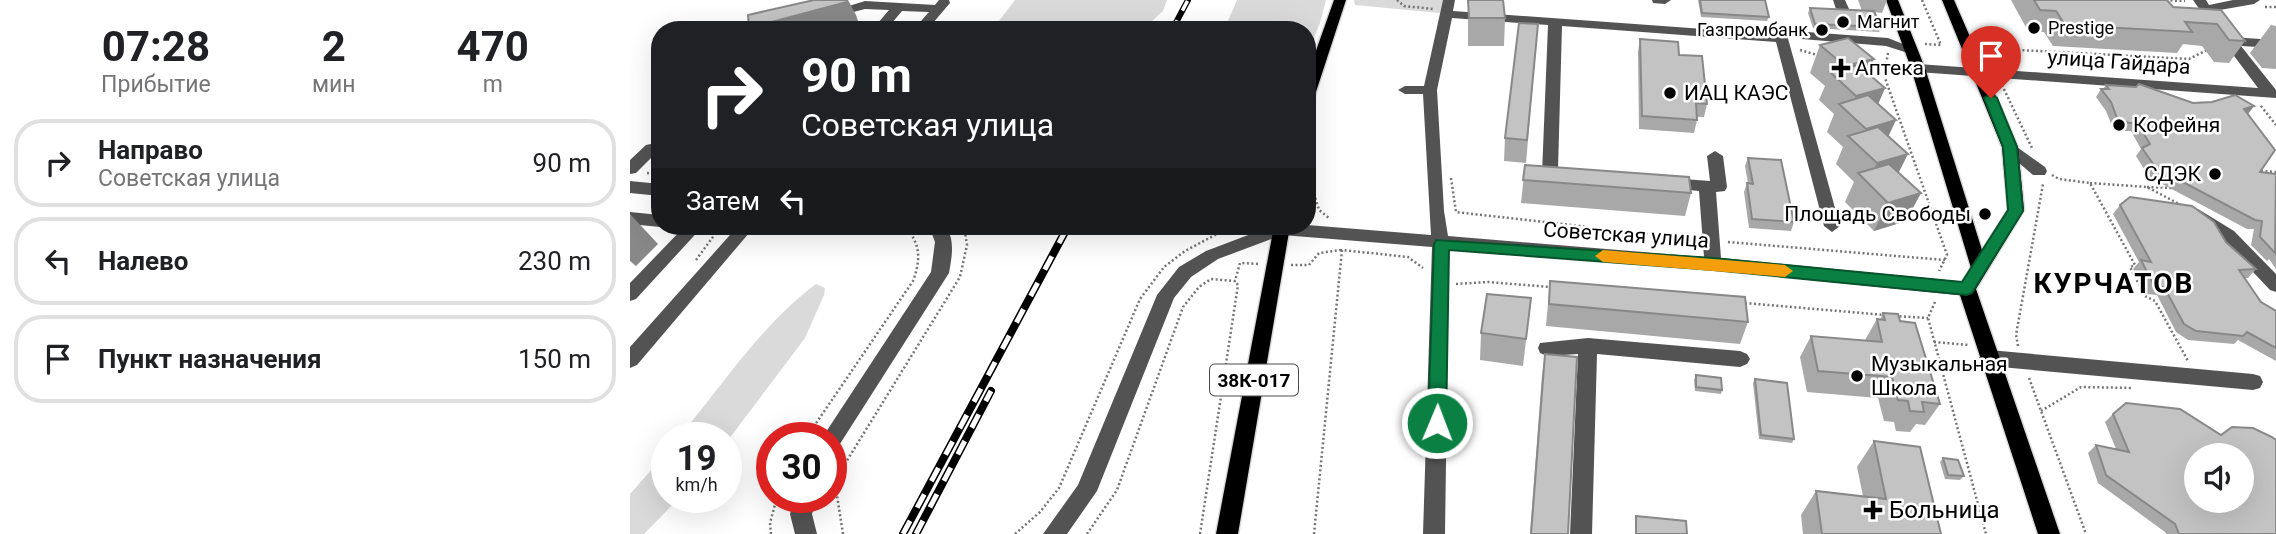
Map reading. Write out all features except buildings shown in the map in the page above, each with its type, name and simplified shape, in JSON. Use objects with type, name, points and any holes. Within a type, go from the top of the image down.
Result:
[{"type":"main road","points":[[1316,71],[1340,0]]},
{"type":"main road","points":[[1892,0],[1906,46],[1918,68],[1979,267]]},
{"type":"main road","points":[[1948,0],[1989,74],[2010,147],[2016,211],[1967,289],[2049,534]]},
{"type":"main road","name":"38К-017","points":[[1227,534],[1280,235]]},
{"type":"street","points":[[1658,0],[1665,1]]},
{"type":"street","points":[[2203,4],[2254,0]]},
{"type":"street","points":[[815,18],[865,5],[899,7],[942,4]]},
{"type":"street","points":[[928,21],[942,4]]},
{"type":"street","points":[[2203,4],[2272,94]]},
{"type":"street","points":[[887,21],[899,7]]},
{"type":"street","points":[[1434,534],[1441,244],[1436,211],[1430,90],[1447,8],[1555,23],[1782,38],[1832,226]]},
{"type":"street","points":[[1555,23],[1550,174],[1576,176]]},
{"type":"street","points":[[1808,36],[1888,42],[1906,46]]},
{"type":"street","points":[[2233,45],[2276,44]]},
{"type":"street","name":"улица Гайдара","points":[[1918,68],[2272,94]]},
{"type":"street","points":[[1405,90],[1430,90]]},
{"type":"street","points":[[2010,147],[2041,170]]},
{"type":"street","points":[[630,169],[651,149]]},
{"type":"street","points":[[1655,182],[1719,187],[1715,156]]},
{"type":"street","points":[[1707,186],[1713,264]]},
{"type":"street","points":[[630,187],[651,189]]},
{"type":"street","points":[[2194,211],[2228,235],[2276,285]]},
{"type":"street","points":[[630,218],[651,220]]},
{"type":"street","points":[[632,291],[686,235]]},
{"type":"street","points":[[630,360],[739,235]]},
{"type":"street","points":[[843,422],[940,273],[944,252],[942,235]]},
{"type":"street","points":[[1054,534],[1086,491],[1166,295],[1185,272],[1212,255],[1261,235]]},
{"type":"street","name":"Советская улица","points":[[1315,235],[1344,242],[1441,244],[1713,264],[1967,289]]},
{"type":"street","points":[[1581,534],[1588,346]]},
{"type":"street","points":[[1547,348],[1588,346],[1740,359]]},
{"type":"street","points":[[1989,358],[2253,382]]},
{"type":"street","points":[[801,513],[806,534]]},
{"type":"path","points":[[1397,0],[1404,6],[1447,8]]},
{"type":"path","points":[[1922,0],[1941,46],[1889,47],[1884,75],[1947,255],[1937,276],[1935,300],[1928,318],[1986,534]]},
{"type":"path","points":[[1784,45],[1827,59]]},
{"type":"path","points":[[2172,188],[2059,179],[2041,170],[1989,74],[1983,48],[2189,59],[2204,50],[2233,45]]},
{"type":"path","points":[[1862,71],[1884,75]]},
{"type":"path","points":[[2251,92],[2276,125]]},
{"type":"path","points":[[2018,349],[2016,335],[2041,170]]},
{"type":"path","points":[[2252,170],[2276,172]]},
{"type":"path","points":[[1451,174],[1456,212]]},
{"type":"path","points":[[2090,183],[2134,265],[2130,267],[2145,296],[2155,301],[2192,369],[2190,376]]},
{"type":"path","points":[[2147,187],[2194,211]]},
{"type":"path","points":[[1316,206],[1321,214],[1332,220]]},
{"type":"path","points":[[1436,211],[1711,240],[1944,260]]},
{"type":"path","points":[[817,422],[913,281],[919,266],[920,247],[913,235]]},
{"type":"path","points":[[843,534],[836,489],[842,467],[960,277],[968,251],[967,235]]},
{"type":"path","points":[[1015,534],[1040,512],[1059,488],[1140,299],[1164,267],[1185,251],[1214,235]]},
{"type":"path","points":[[1314,534],[1344,242]]},
{"type":"path","points":[[1235,282],[1240,263],[1309,265],[1319,253],[1344,242],[1408,257],[1423,268],[1425,285],[1488,282],[1557,288]]},
{"type":"path","points":[[1087,534],[1117,490],[1183,307],[1197,287],[1210,279],[1223,277],[1238,285],[1200,534]]},
{"type":"path","points":[[1735,302],[1928,318]]},
{"type":"path","points":[[2086,534],[2041,411],[2081,387],[2134,388]]},
{"type":"path","points":[[771,534],[773,513]]},
{"type":"shaded area","points":[[1015,0],[1167,0],[1163,11],[1152,21],[999,21]]},
{"type":"shaded area","points":[[1237,0],[1326,0],[1316,33],[1316,21],[1228,21]]},
{"type":"shaded area","points":[[1354,0],[1443,0],[1440,13],[1355,5]]},
{"type":"shaded area","points":[[816,284],[825,288],[805,338],[742,422],[691,422],[743,356],[796,300]]},
{"type":"shaded area","points":[[651,470],[651,513],[664,513],[644,534],[630,534],[630,494]]},
{"type":"railway","points":[[1177,21],[1188,0]]},
{"type":"railway","points":[[903,534],[1063,235]]},
{"type":"railway","points":[[916,534],[991,391]]},
{"type":"slow traffic","points":[[1603,256],[1785,271]]},
{"type":"place","name":"Магнит","points":[[1843,22]]},
{"type":"place","name":"Prestige","points":[[2034,28]]},
{"type":"place","name":"Газпромбанк","points":[[1822,30]]},
{"type":"place","name":"Аптека","points":[[1841,68]]},
{"type":"place","name":"ИАЦ КАЭС","points":[[1670,93]]},
{"type":"place","name":"Кофейня","points":[[2119,125]]},
{"type":"place","name":"СДЭК","points":[[2215,174]]},
{"type":"place","name":"Площадь Свободы","points":[[1985,214]]},
{"type":"place","name":"Музыкальная Школа","points":[[1857,376]]},
{"type":"place","name":"Больница","points":[[1873,510]]},
{"type":"district","name":"КУРЧАТОВ","points":[[2114,283]]},
{"type":"route","points":[[1437,423],[1441,244],[1713,264],[1967,289],[2016,211],[2010,147],[1991,98]]}]
